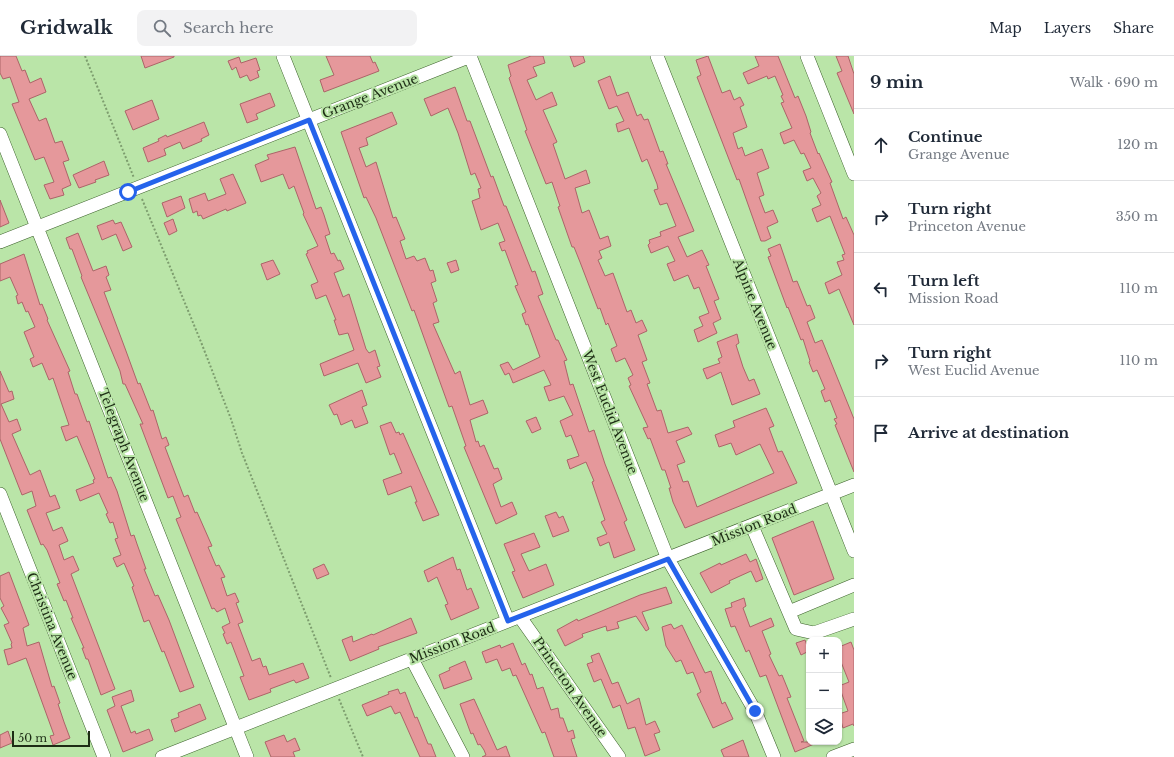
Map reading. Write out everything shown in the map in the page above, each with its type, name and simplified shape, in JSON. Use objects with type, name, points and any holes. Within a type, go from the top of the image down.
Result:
[{"type":"street","name":"Princeton Avenue","points":[[283,56],[514,619],[619,757]]},
{"type":"street","name":"Grange Avenue","points":[[0,242],[471,56]]},
{"type":"street","name":"West Euclid Avenue","points":[[471,56],[668,559],[755,711],[774,757]]},
{"type":"street","name":"Alpine Avenue","points":[[657,56],[854,552]]},
{"type":"street","points":[[807,56],[854,174]]},
{"type":"street","name":"Telegraph Avenue","points":[[0,134],[247,757]]},
{"type":"street","name":"Mission Road","points":[[162,757],[854,485]]},
{"type":"street","name":"Christina Avenue","points":[[0,494],[104,757]]},
{"type":"street","points":[[752,526],[796,629],[814,633],[854,619]]},
{"type":"street","points":[[789,612],[854,585]]},
{"type":"street","points":[[412,659],[463,757]]},
{"type":"street","points":[[833,757],[854,748]]},
{"type":"path","points":[[85,56],[231,419],[242,453],[363,757]]},
{"type":"building","points":[[0,56],[16,56],[22,71],[25,70],[30,83],[41,78],[46,92],[29,99],[39,121],[46,118],[55,143],[62,141],[69,160],[63,162],[71,185],[62,189],[64,195],[50,199],[44,185],[54,182],[44,157],[35,160],[12,104],[19,102],[10,77],[3,79],[0,73]]},
{"type":"building","points":[[141,56],[174,56],[174,57],[145,68]]},
{"type":"building","points":[[326,56],[370,56],[373,63],[375,62],[379,71],[324,92],[320,80],[334,75]]},
{"type":"building","points":[[531,56],[543,56],[545,63],[533,67],[537,76],[527,80],[536,100],[552,92],[557,105],[543,110],[557,142],[553,144],[565,179],[586,170],[590,183],[575,188],[582,213],[589,210],[600,239],[608,236],[611,246],[599,251],[602,258],[598,260],[605,276],[613,273],[627,312],[631,310],[636,323],[642,320],[647,331],[638,335],[647,360],[642,362],[650,383],[647,384],[657,411],[661,410],[668,433],[688,427],[692,434],[676,441],[685,462],[677,465],[683,482],[688,481],[697,507],[774,473],[760,444],[736,455],[731,443],[719,447],[715,435],[735,427],[733,421],[766,408],[774,426],[769,428],[778,452],[782,451],[797,483],[685,528],[673,502],[669,488],[671,488],[665,470],[662,470],[650,438],[648,439],[643,428],[648,427],[629,386],[631,385],[628,378],[633,375],[625,358],[616,362],[611,349],[617,346],[608,323],[606,325],[600,308],[598,309],[574,247],[572,247],[558,207],[560,206],[552,182],[546,184],[525,131],[527,130],[509,78],[511,76],[508,65]]},
{"type":"building","points":[[570,56],[583,56],[585,62],[574,67]]},
{"type":"building","points":[[708,56],[722,93],[730,90],[734,100],[740,97],[744,105],[740,107],[747,127],[733,133],[738,149],[742,147],[745,156],[762,149],[769,168],[757,173],[764,195],[759,197],[765,213],[773,210],[778,222],[767,227],[771,238],[765,241],[761,241],[739,179],[737,180],[697,77],[701,75],[696,60]]},
{"type":"building","points":[[755,56],[778,56],[795,98],[798,96],[806,116],[811,132],[810,133],[818,154],[819,153],[832,182],[830,183],[843,219],[846,217],[854,235],[854,325],[839,289],[829,294],[825,283],[842,275],[837,262],[844,260],[842,255],[845,254],[830,216],[817,222],[812,209],[821,205],[817,196],[821,193],[813,178],[807,181],[803,171],[811,168],[804,153],[801,154],[794,140],[784,144],[780,133],[792,128],[781,103],[784,102],[781,96],[783,95],[775,76],[768,79],[767,76],[748,84],[743,73],[759,66]]},
{"type":"building","points":[[836,56],[848,56],[854,74],[854,114],[837,73],[842,71]]},
{"type":"building","points":[[239,57],[241,63],[256,58],[260,70],[257,71],[259,77],[250,81],[247,75],[240,78],[236,67],[232,70],[228,61]]},
{"type":"building","points":[[610,76],[617,96],[628,92],[637,116],[641,114],[644,120],[648,119],[660,152],[663,151],[668,164],[666,164],[694,231],[678,237],[687,257],[702,250],[709,265],[706,266],[719,299],[714,301],[721,319],[713,323],[717,333],[698,342],[694,330],[703,326],[699,317],[709,313],[699,287],[694,289],[688,275],[674,281],[667,264],[675,261],[668,246],[651,253],[648,245],[650,243],[649,240],[661,236],[660,232],[676,226],[667,203],[660,205],[654,190],[658,189],[657,184],[647,159],[642,162],[629,128],[618,132],[616,124],[624,121],[617,106],[609,109],[598,81]]},
{"type":"building","points":[[455,87],[467,121],[470,121],[491,177],[493,176],[504,206],[506,206],[532,272],[535,271],[543,294],[538,296],[556,340],[558,340],[567,360],[564,361],[570,385],[573,384],[589,432],[594,430],[605,464],[627,520],[624,522],[635,550],[614,558],[609,542],[600,546],[597,538],[607,534],[601,522],[605,520],[592,482],[594,481],[586,462],[570,469],[567,460],[579,456],[571,435],[566,437],[560,421],[573,415],[564,396],[549,401],[544,387],[551,385],[544,370],[513,383],[509,373],[505,375],[500,365],[508,362],[513,370],[540,357],[528,324],[526,325],[522,314],[526,312],[515,286],[518,285],[505,250],[502,251],[499,243],[505,241],[498,223],[481,230],[472,201],[480,198],[478,189],[481,188],[475,173],[471,175],[458,133],[448,108],[431,116],[424,99]]},
{"type":"building","points":[[270,93],[275,106],[256,114],[258,119],[247,123],[240,104]]},
{"type":"building","points":[[152,100],[159,119],[133,130],[125,111]]},
{"type":"building","points":[[392,112],[397,124],[366,138],[368,145],[359,148],[366,167],[376,162],[393,218],[396,217],[405,239],[400,241],[406,259],[414,256],[417,261],[425,258],[430,271],[433,270],[436,281],[431,283],[437,301],[433,303],[439,322],[433,324],[455,374],[460,371],[470,405],[483,400],[488,413],[470,420],[476,442],[478,441],[480,447],[484,445],[494,469],[498,468],[502,479],[493,484],[501,507],[512,502],[517,514],[496,524],[464,447],[466,446],[452,406],[449,407],[414,310],[412,311],[376,218],[366,197],[364,198],[341,132]]},
{"type":"building","points":[[204,122],[209,135],[201,139],[202,141],[183,149],[180,142],[164,149],[166,155],[148,162],[143,148],[159,141],[158,139],[166,135],[167,137]]},
{"type":"building","points":[[295,147],[316,209],[321,207],[324,215],[330,234],[325,236],[331,254],[334,253],[338,261],[340,260],[344,269],[334,273],[343,297],[349,294],[366,349],[369,353],[375,350],[380,366],[377,367],[381,377],[366,383],[358,363],[324,376],[320,364],[354,350],[348,333],[339,335],[334,320],[336,320],[326,295],[316,299],[311,285],[318,282],[306,254],[308,253],[307,251],[318,246],[303,214],[304,213],[294,186],[289,189],[283,174],[261,182],[255,165],[269,159],[267,155]]},
{"type":"building","points":[[104,161],[109,175],[95,180],[96,182],[79,188],[73,175]]},
{"type":"building","points":[[233,174],[246,203],[227,211],[226,209],[203,219],[201,215],[198,216],[197,211],[193,213],[189,199],[205,193],[208,201],[226,194],[220,179]]},
{"type":"building","points":[[181,196],[185,208],[167,217],[162,203]]},
{"type":"building","points":[[0,200],[9,223],[0,227]]},
{"type":"building","points":[[173,219],[177,231],[169,235],[164,223]]},
{"type":"building","points":[[113,220],[115,224],[121,222],[132,247],[123,251],[116,234],[102,240],[97,226]]},
{"type":"building","points":[[78,233],[93,271],[106,266],[109,275],[106,277],[111,290],[104,292],[138,384],[140,383],[151,411],[153,410],[162,439],[166,437],[169,445],[165,447],[184,497],[188,495],[195,513],[197,512],[212,546],[208,547],[216,566],[219,565],[225,577],[221,578],[227,596],[235,593],[239,602],[236,603],[243,622],[238,624],[252,661],[260,658],[263,667],[266,666],[269,675],[303,663],[309,678],[296,683],[294,680],[270,689],[271,692],[249,700],[240,677],[244,676],[231,642],[227,644],[223,634],[225,633],[222,627],[230,623],[225,608],[217,612],[214,608],[212,609],[176,519],[181,517],[173,496],[168,498],[140,424],[143,424],[125,384],[123,384],[120,371],[81,277],[82,276],[72,249],[70,249],[66,238]]},
{"type":"building","points":[[780,244],[793,282],[797,281],[807,306],[810,305],[815,318],[807,322],[815,343],[822,340],[854,419],[854,472],[835,425],[837,424],[834,419],[837,418],[830,400],[825,402],[821,391],[825,389],[817,370],[813,372],[803,339],[801,340],[788,307],[787,308],[768,257],[771,256],[768,249]]},
{"type":"building","points":[[24,254],[40,305],[42,304],[48,319],[47,320],[70,371],[68,372],[75,394],[77,394],[87,422],[89,421],[108,478],[111,477],[117,491],[131,536],[134,535],[146,569],[144,569],[155,596],[158,595],[169,620],[194,687],[180,692],[164,651],[162,652],[149,620],[144,622],[132,587],[134,586],[124,563],[117,567],[113,558],[121,555],[115,539],[118,538],[113,522],[110,523],[106,514],[108,513],[99,493],[80,501],[76,490],[94,483],[93,480],[95,479],[77,436],[66,441],[61,427],[69,425],[53,378],[49,380],[42,363],[33,367],[30,359],[34,357],[24,332],[35,327],[28,311],[26,312],[22,302],[18,304],[16,296],[18,295],[10,277],[0,281],[0,264]]},
{"type":"building","points":[[273,260],[280,274],[267,280],[261,264]]},
{"type":"building","points":[[456,260],[459,270],[451,273],[447,263]]},
{"type":"building","points":[[737,334],[739,343],[736,345],[743,367],[749,381],[754,379],[760,394],[732,405],[721,372],[707,379],[703,369],[720,363],[718,359],[722,357],[717,342]]},
{"type":"building","points":[[0,371],[9,392],[12,391],[14,399],[1,404],[9,422],[17,419],[21,430],[12,434],[30,475],[40,470],[50,497],[55,495],[60,508],[46,513],[53,531],[62,527],[68,541],[59,545],[64,560],[73,556],[79,570],[71,574],[115,689],[101,695],[88,659],[86,659],[82,648],[84,648],[71,618],[73,618],[66,600],[64,601],[57,584],[60,583],[47,550],[43,544],[41,545],[27,510],[36,506],[32,491],[22,495],[0,439]]},
{"type":"building","points":[[362,390],[367,405],[362,407],[368,423],[355,428],[352,420],[341,425],[337,414],[334,415],[329,405]]},
{"type":"building","points":[[536,417],[541,429],[532,433],[526,421]]},
{"type":"building","points":[[391,422],[396,433],[399,432],[400,435],[403,433],[439,515],[423,521],[415,502],[417,502],[411,486],[388,495],[383,480],[402,473],[394,453],[390,455],[380,426]]},
{"type":"building","points":[[556,512],[559,518],[563,516],[569,531],[553,537],[545,516]]},
{"type":"building","points":[[813,521],[834,579],[794,595],[772,538]]},
{"type":"building","points":[[534,533],[540,547],[521,554],[529,571],[546,564],[554,585],[523,598],[512,572],[515,571],[504,544]]},
{"type":"building","points":[[746,554],[750,562],[756,559],[763,579],[756,582],[751,571],[729,581],[730,583],[711,593],[700,573],[720,563],[721,565]]},
{"type":"building","points":[[453,557],[457,570],[460,569],[467,590],[471,588],[479,608],[451,620],[445,605],[448,604],[437,577],[428,582],[424,571]]},
{"type":"building","points":[[324,564],[329,574],[317,579],[313,569]]},
{"type":"building","points":[[9,572],[29,625],[23,628],[27,646],[39,642],[52,687],[54,686],[60,703],[58,704],[70,738],[53,745],[50,736],[54,735],[26,658],[8,665],[4,650],[12,648],[12,643],[4,625],[9,623],[1,608],[4,606],[0,598],[0,576]]},
{"type":"building","points":[[666,587],[672,603],[642,612],[649,629],[646,631],[636,616],[617,622],[619,628],[607,631],[606,626],[582,634],[583,637],[565,646],[557,630],[577,619],[578,621],[640,595]]},
{"type":"building","points":[[744,598],[746,606],[743,608],[750,627],[771,618],[774,626],[762,631],[771,654],[769,655],[779,676],[782,675],[791,697],[787,698],[804,741],[801,742],[806,742],[806,745],[812,745],[795,752],[766,675],[760,677],[749,650],[746,652],[735,626],[731,627],[725,609],[732,607],[731,603]]},
{"type":"building","points":[[411,618],[417,633],[378,647],[379,649],[350,661],[342,640],[352,636],[353,642]]},
{"type":"building","points":[[671,624],[674,629],[682,625],[705,673],[711,671],[722,704],[725,702],[733,719],[713,728],[697,694],[701,692],[693,672],[687,674],[681,660],[676,662],[666,646],[662,627]]},
{"type":"building","points":[[805,640],[806,652],[801,655],[796,643]]},
{"type":"building","points":[[851,642],[854,650],[854,726],[853,724],[843,728],[842,713],[848,711],[842,694],[842,685],[849,682],[842,664],[842,646]]},
{"type":"building","points":[[513,643],[522,665],[525,663],[530,675],[532,674],[537,689],[543,687],[551,710],[558,708],[560,718],[563,718],[568,732],[573,730],[575,738],[571,739],[577,757],[554,757],[545,732],[542,733],[516,675],[513,676],[510,668],[502,671],[497,659],[486,663],[482,652],[500,645],[501,648]]},
{"type":"building","points":[[599,653],[612,684],[618,682],[627,704],[639,698],[646,725],[655,721],[660,732],[654,734],[660,750],[645,756],[635,727],[628,729],[620,705],[613,708],[601,679],[594,682],[587,664],[593,662],[591,656]]},
{"type":"building","points":[[465,661],[472,679],[444,689],[439,675],[450,670],[449,668]]},
{"type":"building","points":[[398,689],[400,694],[405,692],[415,718],[417,717],[428,744],[431,744],[436,757],[420,757],[400,712],[395,714],[391,706],[367,716],[362,705],[389,694],[388,692]]},
{"type":"building","points":[[131,690],[134,701],[121,706],[131,733],[135,731],[136,734],[149,729],[153,740],[123,752],[107,710],[115,706],[112,697]]},
{"type":"building","points":[[474,699],[497,750],[506,746],[510,757],[482,757],[486,755],[484,750],[480,744],[478,745],[473,733],[471,734],[460,704]]},
{"type":"building","points":[[200,704],[206,719],[175,732],[171,720],[179,717],[178,713]]},
{"type":"building","points":[[8,731],[12,743],[0,748],[0,735]]},
{"type":"building","points":[[284,735],[287,742],[295,738],[300,750],[293,752],[295,757],[271,757],[265,742]]},
{"type":"building","points":[[743,740],[749,757],[724,757],[721,750]]},
{"type":"route","points":[[128,192],[309,120],[508,621],[668,559],[674,572],[755,711]]}]
